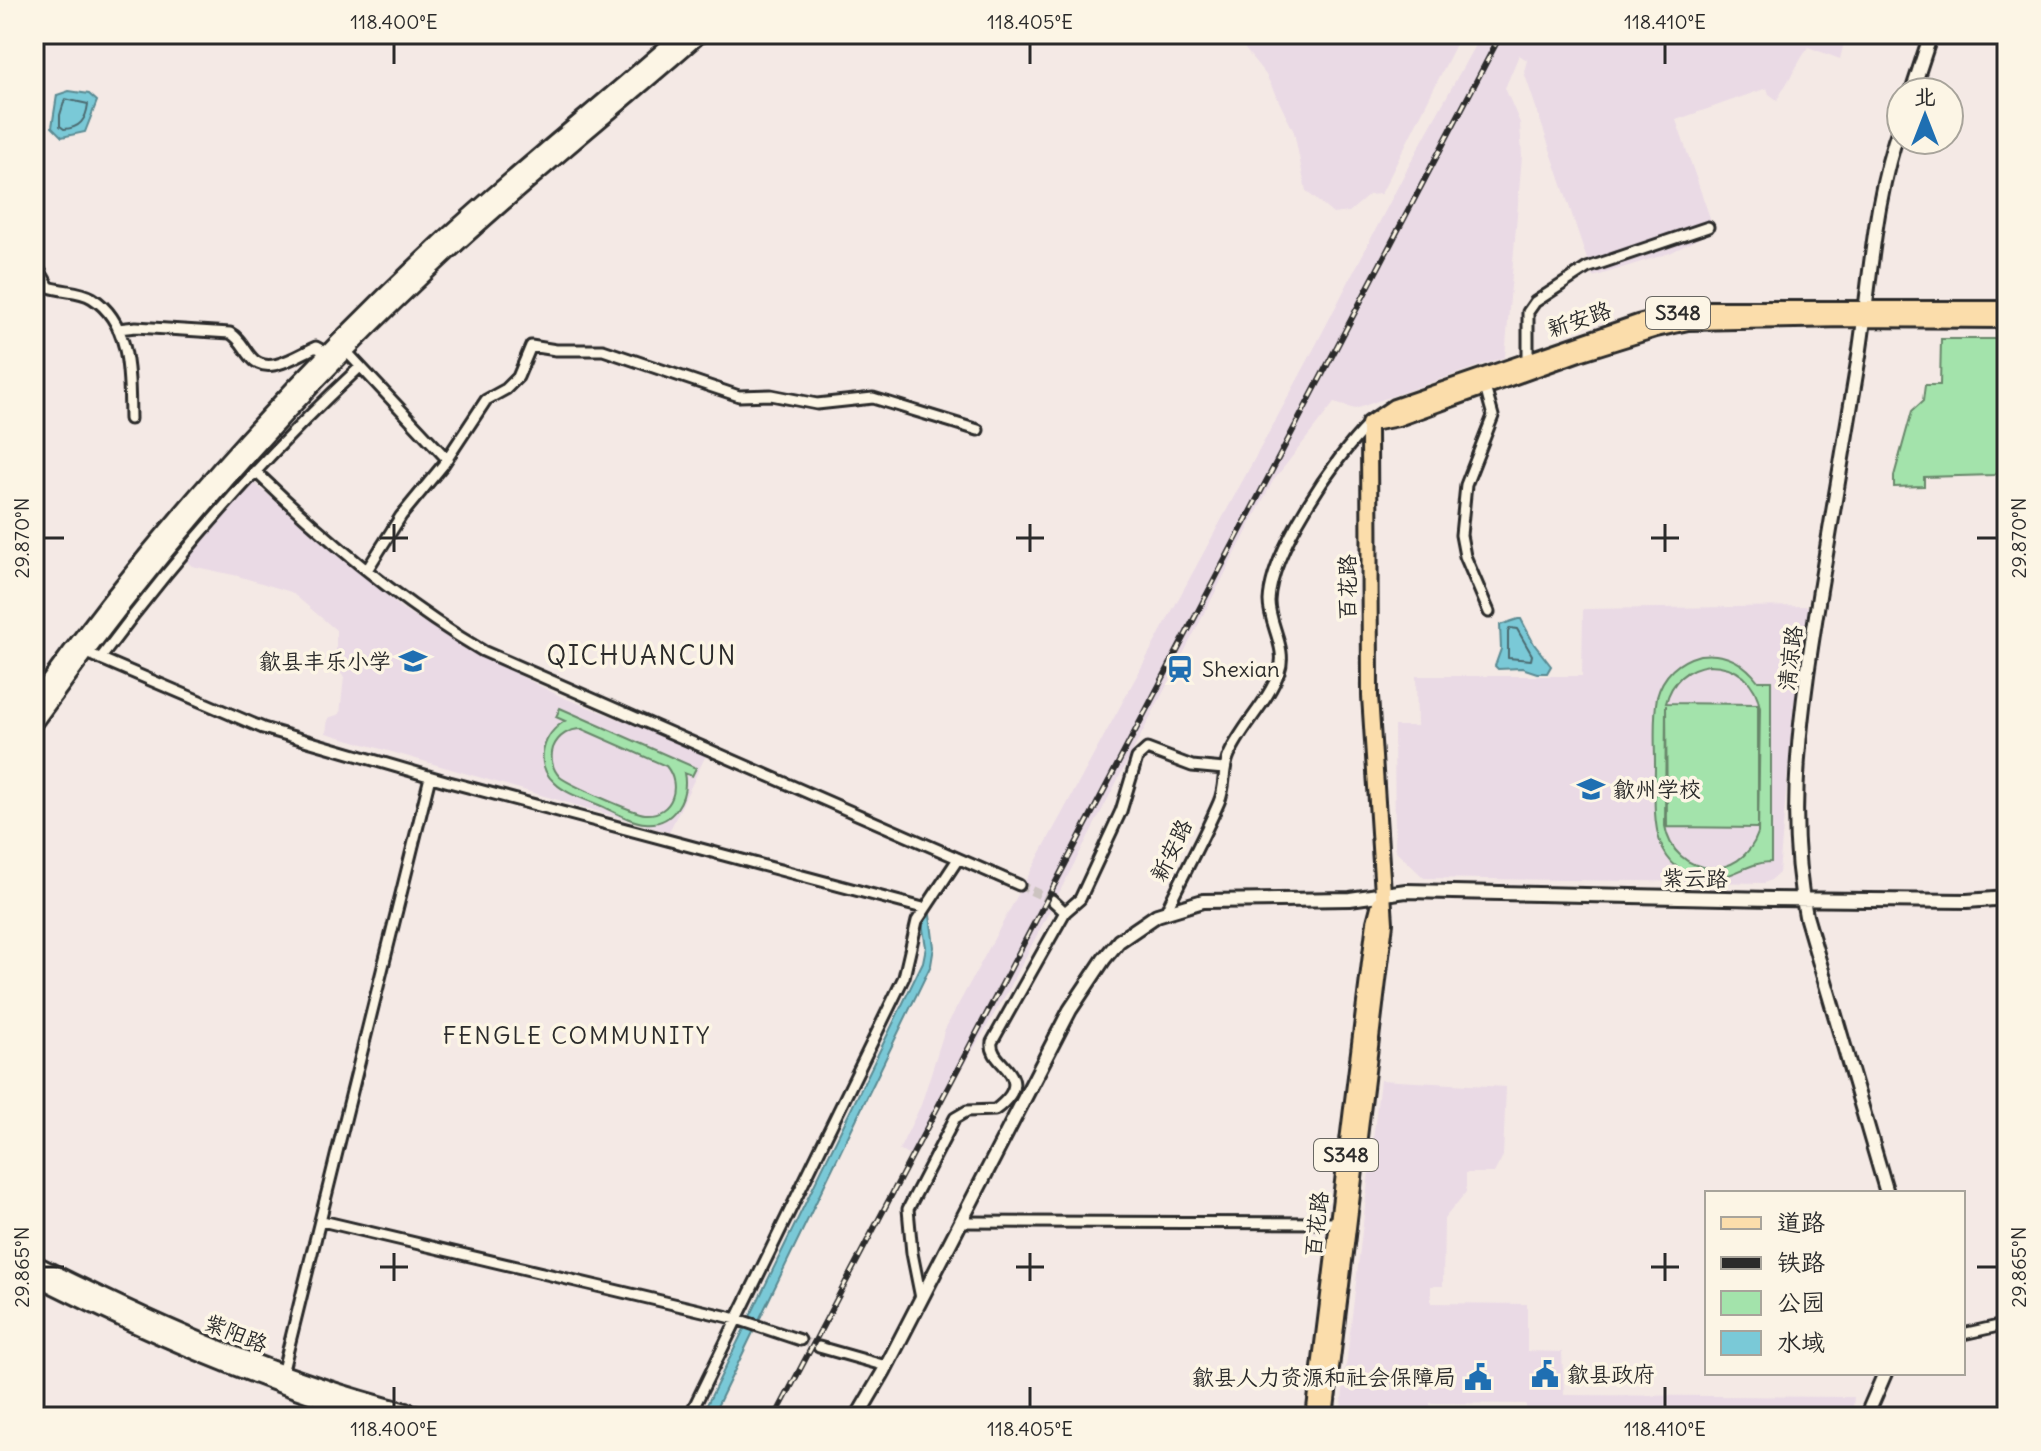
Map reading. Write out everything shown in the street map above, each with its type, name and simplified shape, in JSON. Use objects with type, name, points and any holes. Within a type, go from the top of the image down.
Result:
[{"type":"main road","points":[[34,702],[118,589],[176,518],[327,353],[479,208],[682,34]]},
{"type":"main road","points":[[34,723],[85,652],[185,526],[346,351],[486,217],[700,34]]},
{"type":"main road","name":"新安路","points":[[1369,424],[1398,418],[1582,352],[1671,325],[1865,313],[2007,309]]},
{"type":"main road","name":"新安路","points":[[1369,424],[1394,407],[1646,320],[1687,311],[1865,313],[2007,320]]},
{"type":"main road","name":"百花路","points":[[1325,1417],[1385,923],[1370,696],[1369,424]]},
{"type":"main road","name":"百花路","points":[[1314,1417],[1375,922],[1383,895]]},
{"type":"main road","name":"紫阳路","points":[[34,1263],[175,1332],[282,1374],[352,1397],[431,1417]]},
{"type":"main road","name":"紫阳路","points":[[34,1277],[207,1358],[302,1393],[381,1417]]},
{"type":"street","points":[[1917,76],[1931,34]]},
{"type":"street","name":"清凉路","points":[[1886,1191],[1803,899],[1795,823],[1803,715],[1816,612],[1884,179],[1891,156]]},
{"type":"street","points":[[1528,360],[1528,312],[1535,302],[1587,268],[1708,227]]},
{"type":"street","points":[[34,261],[49,287],[91,298],[118,329],[129,366],[130,419]]},
{"type":"street","points":[[118,329],[136,327],[230,333],[236,336],[253,361],[262,364],[290,361],[316,347],[327,353]]},
{"type":"street","points":[[367,570],[401,516],[447,459],[486,400],[506,389],[518,377],[531,346],[556,350],[603,350],[739,396],[771,395],[817,404],[854,398],[887,401],[978,430]]},
{"type":"street","points":[[346,351],[447,459]]},
{"type":"street","points":[[100,659],[183,552],[255,471],[360,367]]},
{"type":"street","points":[[1485,387],[1493,416],[1466,485],[1461,535],[1465,556],[1489,612]]},
{"type":"street","name":"新安路","points":[[1166,911],[1220,801],[1224,769],[1230,752],[1280,671],[1281,653],[1269,602],[1278,561],[1350,442],[1369,424]]},
{"type":"street","points":[[255,471],[367,570],[446,628],[504,662],[740,761],[1019,885]]},
{"type":"street","points":[[85,652],[263,728],[430,777],[923,908]]},
{"type":"street","points":[[921,1298],[909,1230],[909,1205],[955,1118],[967,1111],[995,1110],[1011,1092],[1013,1083],[1010,1070],[994,1055],[991,1046],[1065,912],[1080,899],[1121,811],[1130,775],[1142,750],[1151,750],[1192,766],[1224,769]]},
{"type":"street","points":[[282,1374],[430,777]]},
{"type":"street","points":[[689,1417],[740,1320],[904,977],[923,908],[958,859]]},
{"type":"street","name":"紫云路","points":[[857,1417],[1070,1010],[1119,941],[1136,927],[1166,911],[1215,900],[1350,899],[1406,891],[1967,901],[2007,898]]},
{"type":"street","points":[[1052,900],[1065,912]]},
{"type":"street","points":[[322,1221],[740,1320],[800,1340]]},
{"type":"street","points":[[960,1222],[1338,1223]]},
{"type":"street","points":[[1965,1334],[2007,1324]]},
{"type":"street","points":[[819,1347],[886,1366]]},
{"type":"street","points":[[1866,1417],[1884,1375]]},
{"type":"shaded area","points":[[1240,34],[1461,34],[1381,194],[1369,195],[1349,212],[1333,214],[1306,191],[1294,132],[1266,75],[1245,49]]},
{"type":"shaded area","points":[[1481,34],[1846,34],[1840,59],[1808,47],[1777,100],[1767,88],[1676,120],[1710,218],[1711,232],[1670,253],[1593,277],[1524,72],[1527,60],[1519,55],[1505,88],[1520,123],[1522,156],[1505,357],[1355,409],[1334,403],[1273,481],[1009,989],[910,1156],[899,1150],[921,1105],[945,1029],[1306,364]]},
{"type":"shaded area","name":"歙县丰乐小学","points":[[252,481],[404,610],[475,653],[562,697],[707,753],[669,832],[326,733],[328,718],[340,714],[344,677],[336,668],[336,630],[291,592],[192,566],[183,558]]},
{"type":"shaded area","name":"歙州学校","points":[[1809,606],[1793,712],[1779,873],[1771,880],[1764,883],[1424,878],[1395,850],[1394,726],[1417,726],[1416,676],[1582,676],[1583,609]]},
{"type":"shaded area","points":[[1380,1080],[1506,1087],[1503,1156],[1494,1173],[1466,1173],[1466,1192],[1444,1219],[1443,1286],[1431,1286],[1431,1303],[1527,1304],[1527,1351],[1562,1352],[1564,1395],[1854,1397],[1852,1417],[1340,1417]],"holes":[[[1430,1403],[1526,1404],[1526,1414],[1431,1414]]]},
{"type":"green space","points":[[1941,339],[2007,339],[2007,465],[1994,475],[1924,477],[1924,486],[1894,487],[1894,476],[1912,411],[1923,401],[1925,385],[1940,385]]},
{"type":"green space","points":[[1709,654],[1725,657],[1746,668],[1758,681],[1771,681],[1771,862],[1716,878],[1687,873],[1673,864],[1664,851],[1655,818],[1657,697],[1667,676],[1678,665]],"holes":[[[1709,665],[1744,677],[1758,699],[1760,708],[1758,833],[1738,860],[1708,868],[1681,856],[1671,843],[1665,826],[1666,705],[1667,827],[1758,828],[1758,704],[1666,703],[1676,682],[1687,673]]]},
{"type":"green space","points":[[560,708],[696,768],[692,776],[684,773],[684,792],[677,808],[664,820],[639,822],[559,787],[548,775],[543,758],[546,741],[565,721],[556,717]],"holes":[[[582,729],[666,766],[673,782],[672,798],[662,810],[645,814],[601,798],[560,777],[553,767],[552,752],[561,736]]]},
{"type":"water","points":[[69,91],[89,94],[97,101],[85,132],[62,137],[52,127],[57,95]]},
{"type":"water","points":[[1521,619],[1534,644],[1551,666],[1547,673],[1522,668],[1498,669],[1495,666],[1501,649],[1500,625]]},
{"type":"water","points":[[930,915],[934,947],[931,965],[712,1417],[701,1417],[923,962],[926,947],[922,923]]},
{"type":"tunnel","points":[[1019,885],[1052,900]]},
{"type":"tunnel","points":[[800,1340],[819,1347]]},
{"type":"railway","points":[[775,1417],[1501,34]]},
{"type":"place","name":"歙县丰乐小学","points":[[413,661]]},
{"type":"place","name":"Shexian","points":[[1180,669]]},
{"type":"place","name":"歙州学校","points":[[1591,789]]},
{"type":"place","name":"歙县政府","points":[[1545,1374]]},
{"type":"place","name":"歙县人力资源和社会保障局","points":[[1478,1377]]},
{"type":"district","name":"QICHUANCUN","points":[[642,656]]},
{"type":"district","name":"FENGLE COMMUNITY","points":[[577,1036]]}]
